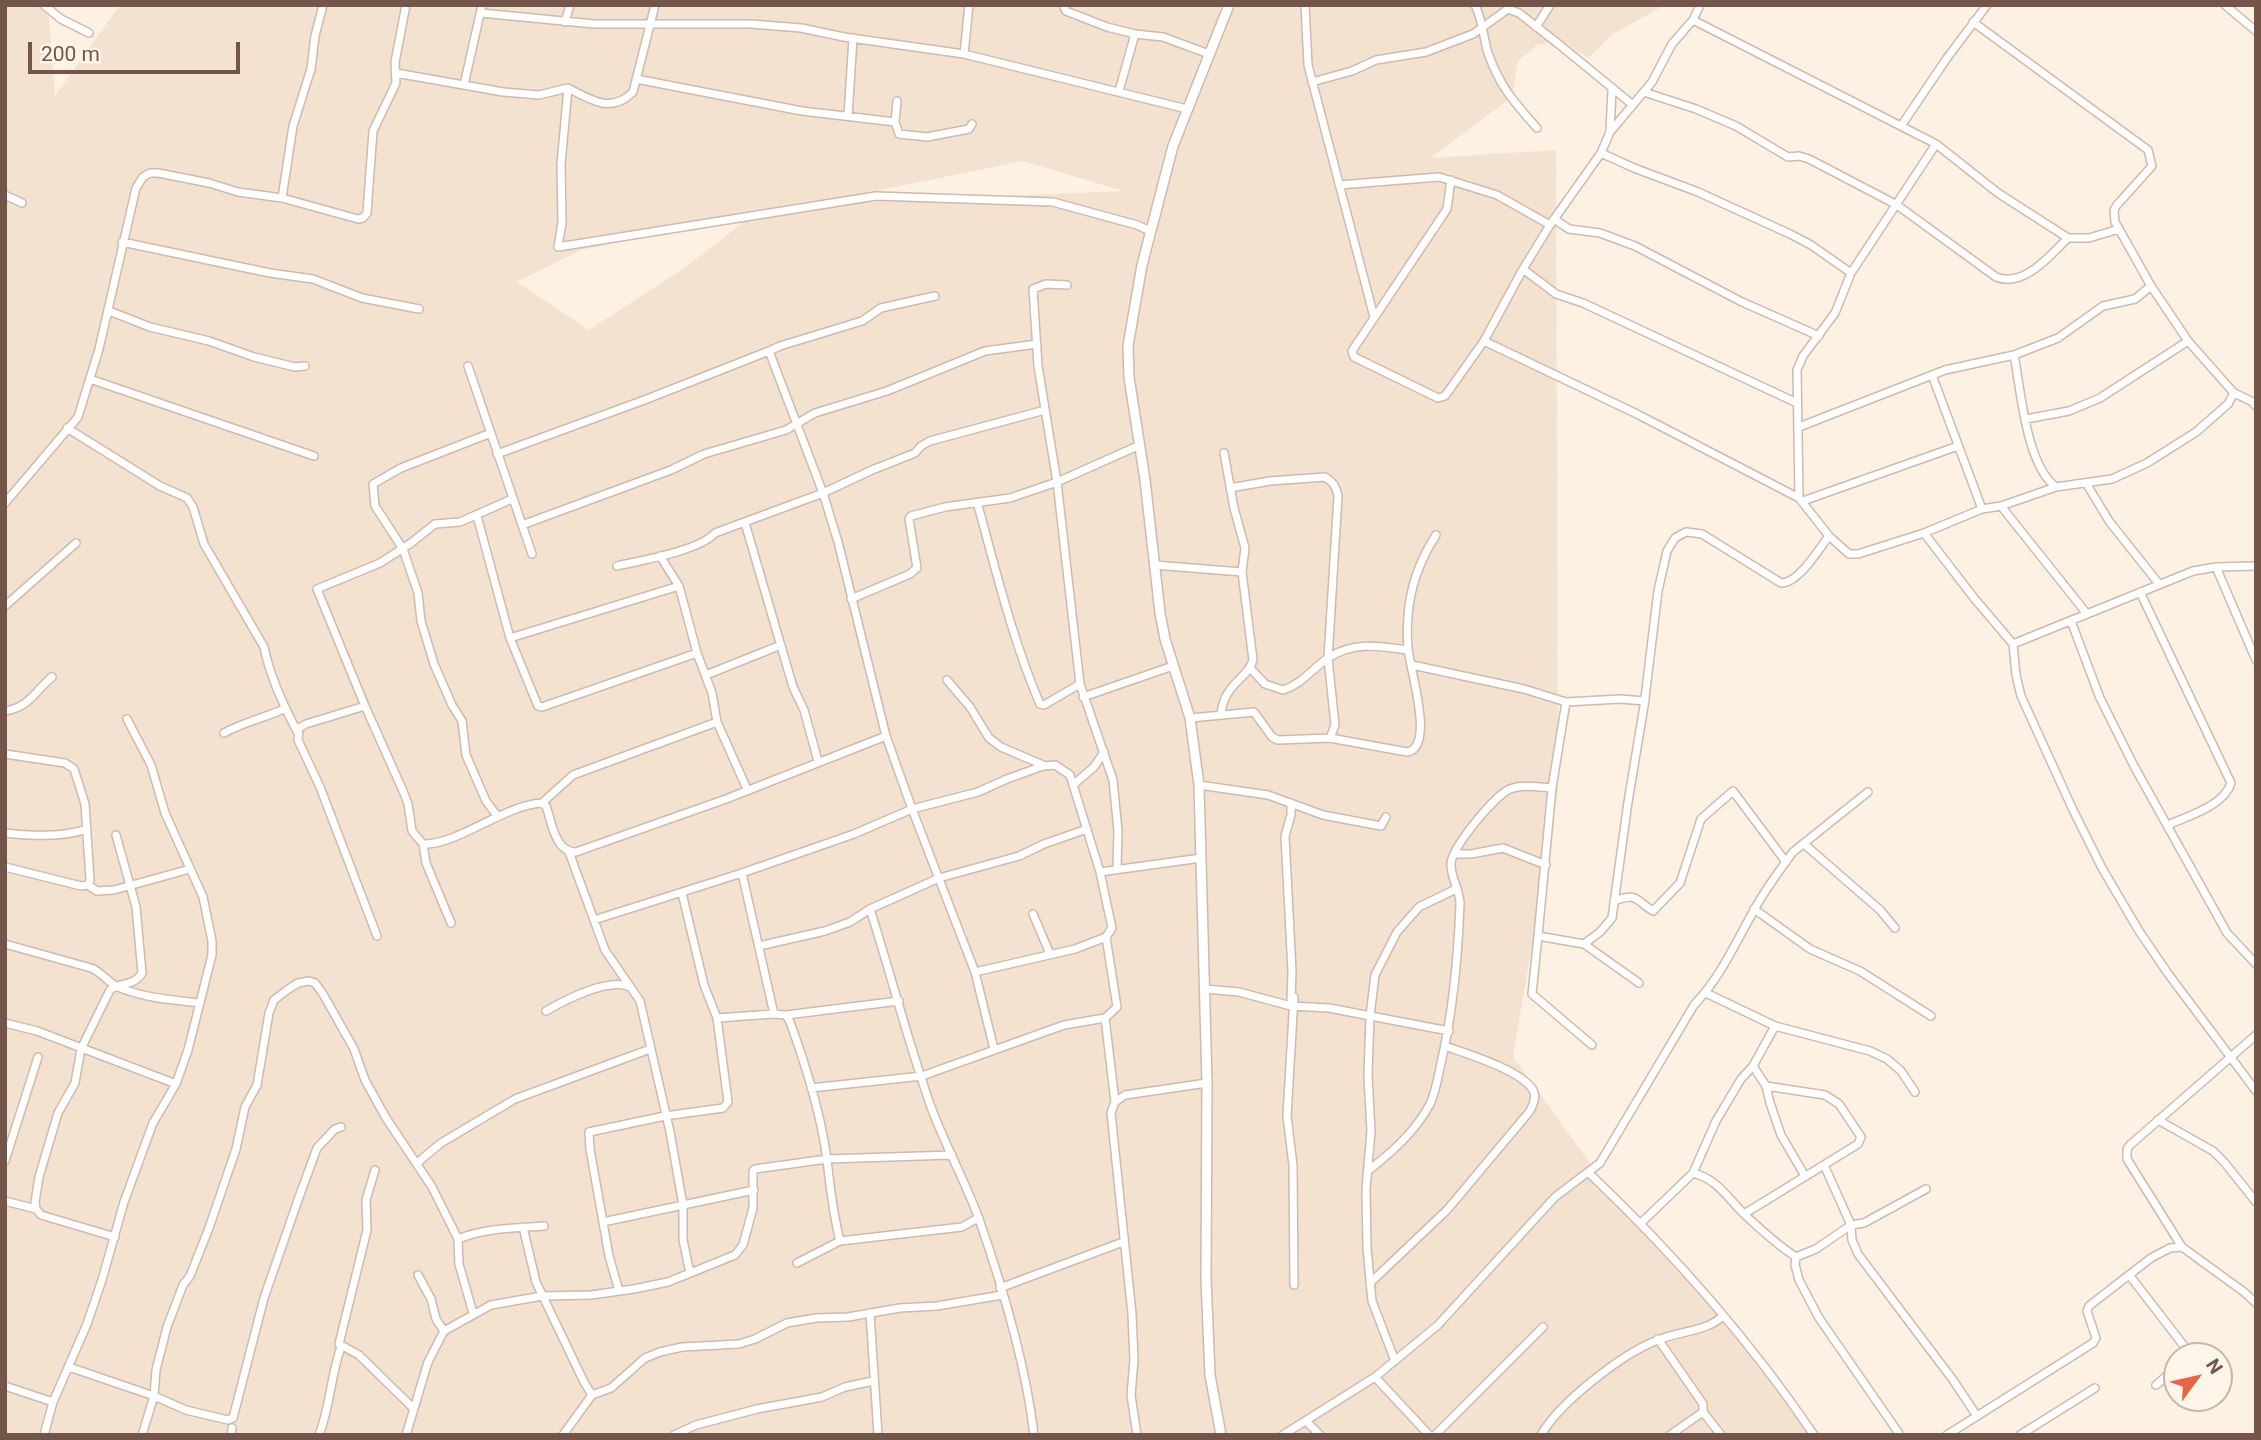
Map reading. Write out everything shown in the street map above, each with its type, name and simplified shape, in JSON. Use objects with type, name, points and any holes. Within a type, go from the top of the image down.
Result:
[{"type":"street","points":[[44,5],[61,19],[89,33]]},
{"type":"street","points":[[282,198],[293,126],[311,69],[315,36],[323,5]]},
{"type":"street","points":[[5,503],[78,417],[108,312],[136,188],[142,177],[150,173],[209,183],[239,192],[282,198],[358,219],[363,218],[367,213],[371,183],[373,131],[396,83],[398,45],[406,5]]},
{"type":"street","points":[[565,22],[570,5]]},
{"type":"street","points":[[396,73],[503,92],[539,95],[568,88],[596,103],[624,101],[633,92],[652,26],[655,5]]},
{"type":"street","points":[[964,54],[969,5]]},
{"type":"street","points":[[1063,5],[1066,11],[1107,27],[1163,37],[1209,54]]},
{"type":"street","points":[[1312,5],[1305,5],[1307,59],[1374,317]]},
{"type":"street","points":[[1475,5],[1484,27],[1487,51],[1504,90],[1537,128]]},
{"type":"street","points":[[1536,27],[1550,5]]},
{"type":"street","points":[[1451,180],[1447,209],[1352,351],[1352,355],[1438,398],[1445,396],[1484,341],[1552,222],[1601,153],[1610,132],[1644,92],[1672,44],[1693,20],[1700,5]]},
{"type":"street","points":[[1901,126],[1987,5]]},
{"type":"street","points":[[2225,5],[2256,31]]},
{"type":"street","points":[[1221,1435],[1212,1399],[1209,1348],[1206,1200],[1208,1083],[1199,785],[1190,718],[1162,626],[1129,377],[1128,345],[1150,231],[1173,146],[1227,6]]},
{"type":"street","points":[[464,85],[482,9],[565,22],[652,26],[779,26],[964,54],[1187,109]]},
{"type":"street","points":[[1312,82],[1352,71],[1376,60],[1426,52],[1473,34],[1508,9],[1519,13],[1633,105]]},
{"type":"street","points":[[1693,20],[1936,144],[1998,193],[2068,238],[2089,238],[2119,229]]},
{"type":"street","points":[[1973,22],[2148,150],[2152,166],[2114,210],[2113,216],[2151,286],[2188,341],[2234,393],[2256,406]]},
{"type":"street","points":[[1119,91],[1135,34]]},
{"type":"street","points":[[848,116],[853,38]]},
{"type":"street","points":[[636,79],[802,111],[895,122]]},
{"type":"street","points":[[568,88],[561,164],[562,223],[558,247],[876,196],[1053,202],[1150,231]]},
{"type":"street","points":[[1610,132],[1612,90]]},
{"type":"street","points":[[1644,92],[1696,108],[1736,126],[1788,157],[1809,159],[1897,205],[1996,277],[2004,280],[2017,279],[2035,269],[2068,238]]},
{"type":"street","points":[[897,101],[895,122],[899,134],[927,137],[969,129],[972,124]]},
{"type":"street","points":[[1801,499],[1797,370],[1803,356],[1835,313],[1851,273],[1936,144]]},
{"type":"street","points":[[1601,153],[1698,192],[1790,234],[1851,273]]},
{"type":"street","points":[[1339,186],[1431,177],[1451,180],[1496,195],[1569,229],[1600,233],[1634,246],[1742,302],[1819,336]]},
{"type":"street","points":[[5,195],[22,203]]},
{"type":"street","points":[[122,242],[270,273],[313,279],[362,298],[419,309]]},
{"type":"street","points":[[1523,269],[1556,294],[1583,303],[1797,403]]},
{"type":"street","points":[[1067,285],[1046,285],[1033,289],[1037,344],[1057,482],[1080,684],[1113,780],[1118,831],[1117,868]]},
{"type":"street","points":[[1799,427],[1957,366],[2014,355],[2058,338],[2103,306],[2135,299],[2151,286]]},
{"type":"street","points":[[496,454],[647,400],[780,346],[862,321],[881,307],[934,296]]},
{"type":"street","points":[[108,312],[254,357],[295,367],[305,366]]},
{"type":"street","points":[[1484,341],[1637,414],[1801,499],[1829,536],[1849,554],[1858,554],[1924,533],[1982,509],[2000,506],[2056,487],[2112,479],[2147,463],[2196,432],[2228,404],[2234,393]]},
{"type":"street","points":[[2026,419],[2069,411],[2093,402],[2188,341]]},
{"type":"street","points":[[522,525],[671,470],[704,454],[786,430],[815,413],[887,391],[985,351],[1037,344]]},
{"type":"street","points":[[769,351],[823,493],[838,542],[886,736],[975,972],[994,1049]]},
{"type":"street","points":[[2014,355],[2026,419],[2042,472],[2056,487]]},
{"type":"street","points":[[468,366],[532,554]]},
{"type":"street","points":[[1932,375],[1982,509]]},
{"type":"street","points":[[90,379],[314,456]]},
{"type":"street","points":[[617,566],[708,541],[715,533],[823,493],[915,453],[930,441],[1045,410]]},
{"type":"street","points":[[68,428],[160,486],[187,498],[193,507],[204,544],[264,646],[268,665],[285,709],[298,733]]},
{"type":"street","points":[[491,433],[401,468],[373,484],[375,506],[403,549],[418,593],[421,621],[434,664],[462,721],[466,755],[486,801],[498,817]]},
{"type":"street","points":[[851,599],[910,574],[917,568],[909,519],[911,516],[1010,498],[1057,482],[1140,445]]},
{"type":"street","points":[[1801,499],[1958,446]]},
{"type":"street","points":[[1221,715],[1225,697],[1240,676],[1250,668],[1253,660],[1242,572],[1245,548],[1224,453]]},
{"type":"street","points":[[1230,488],[1270,481],[1325,477],[1333,481],[1338,496],[1328,658],[1335,725],[1330,738]]},
{"type":"street","points":[[2086,483],[2109,522],[2159,584]]},
{"type":"street","points":[[451,923],[426,863],[423,844],[412,831],[406,798],[317,589],[380,563],[435,524],[460,522],[512,499]]},
{"type":"street","points":[[977,502],[1012,629],[1040,704],[1044,705],[1080,684]]},
{"type":"street","points":[[2000,506],[2087,614]]},
{"type":"street","points":[[477,516],[510,638],[538,706],[542,707],[697,653]]},
{"type":"street","points":[[745,523],[793,687],[804,710],[818,761]]},
{"type":"street","points":[[1584,944],[1612,918],[1645,701],[1658,591],[1667,551],[1675,538],[1686,531],[1702,534],[1781,583],[1787,583],[1793,580],[1829,536]]},
{"type":"street","points":[[1924,533],[2013,644],[2021,696],[2102,868],[2161,964],[2256,1091]]},
{"type":"street","points":[[1190,718],[1254,712],[1272,737],[1278,740],[1330,738],[1407,752],[1415,750],[1419,745],[1420,724],[1418,695],[1408,650],[1408,614],[1418,566],[1436,535]]},
{"type":"street","points":[[5,606],[76,543]]},
{"type":"street","points":[[660,556],[679,586],[717,722],[747,789]]},
{"type":"street","points":[[1154,565],[1242,572]]},
{"type":"street","points":[[2013,644],[2193,571],[2216,567],[2256,566]]},
{"type":"street","points":[[2216,567],[2252,642],[2256,660]]},
{"type":"street","points":[[510,638],[679,586]]},
{"type":"street","points":[[2140,592],[2231,783],[2228,792],[2220,800],[2168,825]]},
{"type":"street","points":[[2071,621],[2100,698],[2134,766],[2227,933],[2256,964]]},
{"type":"street","points":[[706,675],[781,645]]},
{"type":"street","points":[[1250,668],[1265,684],[1283,690],[1305,679],[1328,658],[1363,645],[1408,650]]},
{"type":"street","points":[[1412,665],[1524,689],[1566,702],[1620,699],[1645,701]]},
{"type":"street","points":[[1083,697],[1173,666]]},
{"type":"street","points":[[5,711],[30,702],[36,690],[52,677]]},
{"type":"street","points":[[947,680],[970,707],[989,738],[1001,747],[1044,766]]},
{"type":"street","points":[[1566,702],[1552,788],[1532,994],[1592,1045]]},
{"type":"street","points":[[365,706],[306,724],[299,728],[298,740],[320,787],[377,936]]},
{"type":"street","points":[[224,733],[243,723],[259,720],[285,709]]},
{"type":"street","points":[[44,1435],[53,1402],[91,1313],[124,1202],[153,1124],[176,1084],[212,955],[212,941],[203,898],[165,813],[151,765],[127,719]]},
{"type":"street","points":[[542,803],[573,775],[717,722]]},
{"type":"street","points":[[569,852],[653,826],[886,736]]},
{"type":"street","points":[[1073,785],[1094,767],[1104,752]]},
{"type":"street","points":[[5,754],[65,762],[74,769],[85,804],[90,880],[88,885]]},
{"type":"street","points":[[594,920],[742,873],[853,834],[912,809],[978,792],[1044,766],[1055,765],[1070,775],[1100,872],[1112,928],[1106,937],[1075,949],[975,972]]},
{"type":"street","points":[[1199,785],[1268,795],[1323,815],[1381,826],[1386,817]]},
{"type":"street","points":[[1368,1170],[1396,1148],[1429,1105],[1435,1090],[1449,1031],[1460,901],[1451,861],[1454,854],[1478,818],[1506,791],[1521,787],[1552,788]]},
{"type":"street","points":[[1614,901],[1635,897],[1653,911],[1660,906],[1680,883],[1701,819],[1733,791],[1786,862]]},
{"type":"street","points":[[1283,1435],[1375,1377],[1395,1360],[1459,1305],[1485,1272],[1555,1197],[1600,1163],[1694,1005],[1706,993],[1731,955],[1754,909],[1786,862],[1868,792]]},
{"type":"street","points":[[423,844],[438,842],[498,817],[541,803],[546,806],[559,845],[569,852],[605,950],[640,1001],[670,1132],[683,1205],[684,1240],[690,1273]]},
{"type":"street","points":[[1291,803],[1291,815],[1285,836],[1293,1006]]},
{"type":"street","points":[[5,833],[28,836],[77,833],[87,829]]},
{"type":"street","points":[[759,946],[825,931],[850,922],[870,909],[939,878],[1019,856],[1087,829]]},
{"type":"street","points":[[115,1237],[41,1215],[35,1202],[39,1177],[58,1113],[75,1083],[81,1049],[110,990],[115,986],[136,981],[142,973],[136,907],[116,835]]},
{"type":"street","points":[[1804,844],[1880,910],[1895,928]]},
{"type":"street","points":[[1454,854],[1503,848],[1546,865]]},
{"type":"street","points":[[1100,872],[1201,858]]},
{"type":"street","points":[[5,867],[73,884],[88,885],[97,891],[114,890],[190,869]]},
{"type":"street","points":[[742,873],[774,1014]]},
{"type":"street","points":[[1395,1360],[1376,1312],[1370,1283],[1366,1189],[1371,1131],[1368,1076],[1370,1016],[1375,975],[1397,932],[1425,902],[1456,889]]},
{"type":"street","points":[[619,1291],[603,1222],[589,1132],[727,1106],[717,1018],[704,985],[682,893]]},
{"type":"street","points":[[870,909],[935,1117],[978,1218],[1017,1347],[1034,1435]]},
{"type":"street","points":[[1754,909],[1810,949],[1860,971],[1931,1016]]},
{"type":"street","points":[[1033,914],[1050,954]]},
{"type":"street","points":[[1538,936],[1584,944],[1639,983]]},
{"type":"street","points":[[811,1088],[922,1076],[1064,1025],[1105,1018],[1117,1007],[1106,937]]},
{"type":"street","points":[[5,944],[91,968],[99,971],[115,986],[147,997],[200,1003]]},
{"type":"street","points":[[142,1435],[154,1396],[156,1370],[167,1326],[209,1228],[236,1149],[245,1107],[257,1085],[266,1026],[274,1000],[298,983],[315,983],[323,994],[354,1049],[365,1080],[386,1118],[445,1211],[458,1239],[459,1264],[473,1313]]},
{"type":"street","points":[[547,1012],[564,1001],[610,984],[622,983],[633,989]]},
{"type":"street","points":[[1205,989],[1239,992],[1293,1006],[1329,1008],[1449,1031]]},
{"type":"street","points":[[1706,993],[1775,1026],[1870,1051],[1887,1059],[1901,1071],[1915,1092]]},
{"type":"street","points":[[1294,997],[1287,1116],[1293,1166],[1294,1285]]},
{"type":"street","points":[[717,1018],[786,1015],[899,1002]]},
{"type":"street","points":[[786,1015],[807,1068],[827,1159],[830,1195],[840,1241]]},
{"type":"street","points":[[1105,1018],[1115,1102],[1111,1113],[1132,1314],[1135,1360],[1131,1395],[1137,1435]]},
{"type":"street","points":[[5,1023],[37,1031],[176,1084]]},
{"type":"street","points":[[1641,1223],[1693,1172],[1716,1121],[1741,1079],[1753,1066],[1775,1026]]},
{"type":"street","points":[[2256,1035],[2127,1149],[2127,1159],[2182,1247],[2256,1303]]},
{"type":"street","points":[[1370,1283],[1461,1194],[1530,1111],[1535,1100],[1534,1090],[1514,1074],[1445,1046]]},
{"type":"street","points":[[416,1163],[440,1143],[515,1099],[650,1049]]},
{"type":"street","points":[[5,1161],[38,1057]]},
{"type":"street","points":[[1753,1066],[1766,1086],[1781,1135],[1805,1176]]},
{"type":"street","points":[[1115,1102],[1131,1093],[1208,1083]]},
{"type":"street","points":[[1744,1214],[1858,1144],[1861,1137],[1839,1104],[1825,1095],[1766,1086]]},
{"type":"street","points":[[2158,1120],[2213,1151],[2256,1202]]},
{"type":"street","points":[[69,1367],[154,1396],[186,1410],[228,1420],[233,1418],[268,1283],[312,1161],[317,1148],[335,1129],[341,1127]]},
{"type":"street","points":[[406,1435],[434,1349],[444,1331],[473,1313],[491,1305],[542,1296],[591,1295],[668,1282],[735,1255],[746,1236],[753,1208],[752,1171],[755,1169],[827,1159],[951,1154]]},
{"type":"street","points":[[1824,1165],[1851,1225],[1852,1240],[1858,1254],[1977,1416]]},
{"type":"street","points":[[319,1435],[329,1403],[331,1377],[341,1347],[340,1337],[367,1230],[366,1200],[375,1170]]},
{"type":"street","points":[[1693,1172],[1713,1181],[1744,1214],[1784,1250],[1796,1257]]},
{"type":"street","points":[[1589,1173],[1641,1223],[1723,1316],[1758,1358],[1814,1435]]},
{"type":"street","points":[[1796,1257],[1816,1249],[1851,1225],[1864,1223],[1926,1189]]},
{"type":"street","points":[[603,1222],[754,1190]]},
{"type":"street","points":[[5,1201],[36,1209]]},
{"type":"street","points":[[797,1263],[840,1241],[962,1227],[978,1218]]},
{"type":"street","points":[[458,1239],[469,1235],[544,1226]]},
{"type":"street","points":[[523,1227],[536,1282],[592,1395]]},
{"type":"street","points":[[563,1435],[592,1395],[611,1388],[645,1358],[660,1352],[682,1347],[739,1344],[787,1323],[937,1306],[1001,1292],[1123,1242]]},
{"type":"street","points":[[1947,1435],[2093,1343],[2096,1338],[2087,1309],[2151,1258],[2170,1248],[2182,1247]]},
{"type":"street","points":[[1796,1257],[1799,1280],[1819,1318],[1900,1435]]},
{"type":"street","points":[[418,1275],[431,1298],[436,1319],[444,1331]]},
{"type":"street","points":[[2130,1276],[2181,1342]]},
{"type":"street","points":[[870,1313],[878,1435]]},
{"type":"street","points":[[1541,1435],[1570,1401],[1605,1371],[1658,1339],[1714,1325],[1723,1316]]},
{"type":"street","points":[[1435,1435],[1543,1327]]},
{"type":"street","points":[[1658,1339],[1703,1404],[1703,1412],[1721,1435]]},
{"type":"street","points":[[341,1347],[359,1355],[413,1408]]},
{"type":"street","points":[[1375,1377],[1429,1435]]},
{"type":"street","points":[[2156,1385],[2163,1379]]},
{"type":"street","points":[[674,1435],[696,1425],[757,1409],[822,1397],[845,1387],[873,1381]]},
{"type":"street","points":[[5,1386],[53,1402]]},
{"type":"street","points":[[2020,1435],[2095,1388]]},
{"type":"street","points":[[1670,1435],[1703,1412]]},
{"type":"street","points":[[1306,1421],[1320,1435]]},
{"type":"shaded area","points":[[5,5],[48,5],[55,96],[120,5],[1665,5],[1613,34],[1588,58],[1562,40],[1537,45],[1518,61],[1512,97],[1430,158],[1556,150],[1558,791],[1513,1057],[1624,1210],[1740,1336],[1810,1435],[5,1435]],"holes":[[[1023,161],[1123,191],[864,202],[846,197]],[[753,215],[680,271],[589,330],[517,282],[581,250]]]}]
